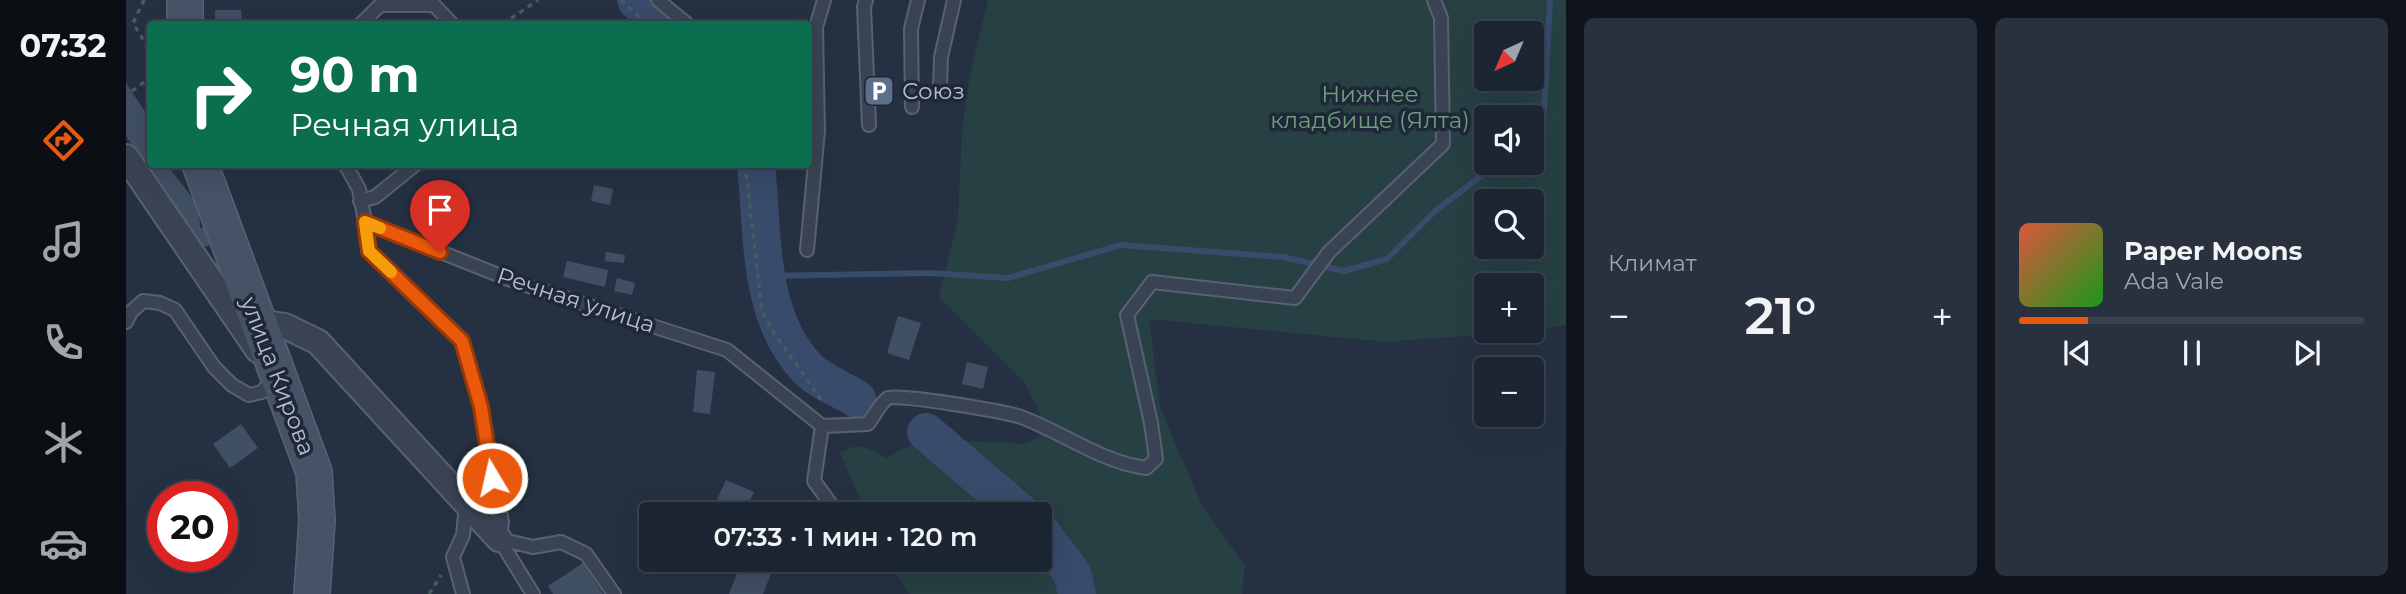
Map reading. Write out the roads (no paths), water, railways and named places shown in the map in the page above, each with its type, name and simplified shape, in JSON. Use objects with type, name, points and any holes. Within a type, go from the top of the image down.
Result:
[{"type":"main road","points":[[185,0],[185,21]]},
{"type":"main road","name":"улица Кирова","points":[[201,168],[314,472],[317,520],[312,594]]},
{"type":"main road","points":[[259,328],[270,373],[304,475],[305,518],[300,594]]},
{"type":"street","points":[[126,157],[270,373]]},
{"type":"street","points":[[259,328],[285,326],[318,342],[499,539]]},
{"type":"lane","points":[[658,0],[683,21]]},
{"type":"lane","points":[[807,250],[818,131],[816,27],[824,0]]},
{"type":"lane","points":[[866,0],[864,7],[869,125]]},
{"type":"lane","points":[[912,107],[911,29],[918,0]]},
{"type":"lane","points":[[940,88],[941,57],[954,0]]},
{"type":"lane","points":[[829,502],[814,481],[818,423],[869,424],[887,399],[894,396],[1020,417],[1123,465],[1146,468],[1156,459],[1151,423],[1127,315],[1152,282],[1294,298],[1329,253],[1443,144],[1441,18],[1434,0]]},
{"type":"lane","points":[[364,21],[380,5],[434,5],[449,21]]},
{"type":"lane","points":[[812,137],[818,131]]},
{"type":"lane","points":[[347,168],[359,190],[369,251],[462,341],[481,407],[502,522],[499,539],[533,594]]},
{"type":"lane","points":[[360,201],[375,197],[411,168]]},
{"type":"lane","name":"Речная улица","points":[[365,222],[516,282],[727,350],[818,423]]},
{"type":"lane","points":[[126,322],[131,312],[143,301],[160,303],[175,310],[214,367],[232,385],[249,395],[262,391],[270,373]]},
{"type":"lane","points":[[463,594],[453,557],[463,535],[466,505]]},
{"type":"lane","points":[[499,539],[533,547],[561,542],[586,554],[614,594]]},
{"type":"waterway","points":[[636,0],[660,21]]},
{"type":"waterway","points":[[1544,110],[1550,0]]},
{"type":"waterway","points":[[756,168],[765,272],[779,324],[791,347],[812,373],[857,399]]},
{"type":"waterway","points":[[767,276],[930,273],[1008,278],[1121,245],[1283,257],[1344,271],[1387,259],[1434,212],[1482,175]]},
{"type":"waterway","points":[[926,432],[1008,502]]},
{"type":"waterway","points":[[1052,547],[1072,573],[1077,594]]},
{"type":"place","name":"Союз","points":[[879,91]]},
{"type":"park label","name":"Нижнее кладбище (Ялта)","points":[[1370,107]]}]
